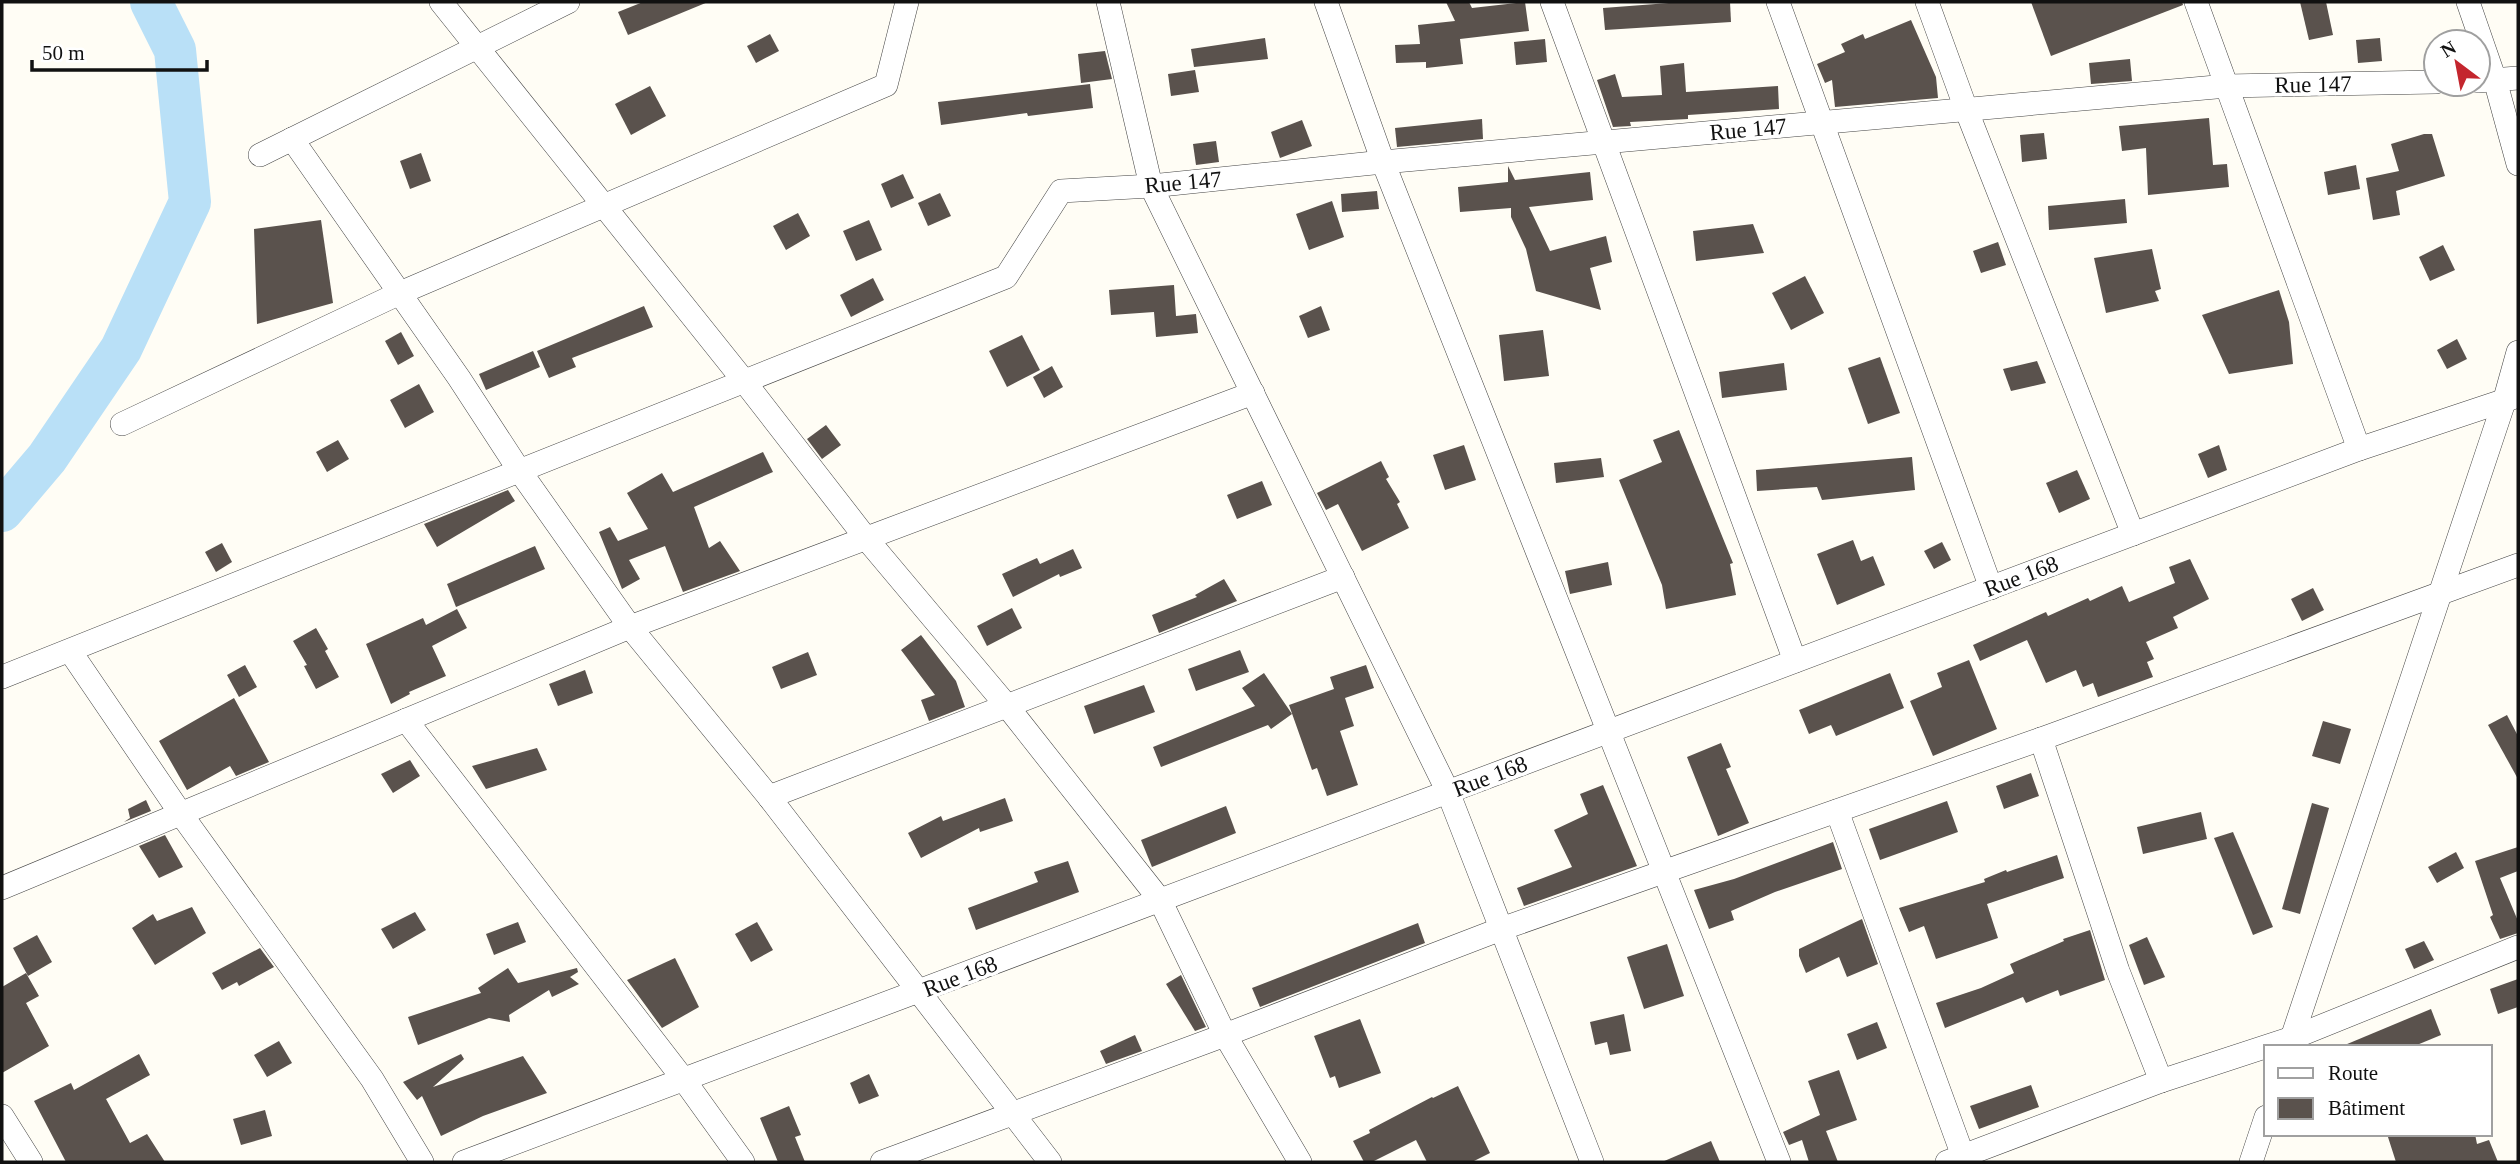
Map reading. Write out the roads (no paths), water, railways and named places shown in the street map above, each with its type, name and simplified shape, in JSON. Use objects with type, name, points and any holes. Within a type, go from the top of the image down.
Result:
[{"type":"street","points":[[441,2],[865,537],[1007,706],[1160,900],[1225,1035],[1300,1162]]},
{"type":"street","points":[[260,155],[568,2]]},
{"type":"street","points":[[122,424],[400,293],[886,85],[907,2]]},
{"type":"street","points":[[1108,2],[1151,186],[1448,792],[1592,1162]]},
{"type":"street","points":[[1326,2],[1383,162],[1779,1162]]},
{"type":"street","points":[[1552,2],[1795,661]]},
{"type":"street","points":[[1778,2],[1991,588]]},
{"type":"street","points":[[1927,2],[1966,109],[2133,534]]},
{"type":"street","points":[[2196,2],[2358,449]]},
{"type":"street","points":[[2468,2],[2497,80],[2518,164]]},
{"type":"street","name":"Rue 147","points":[[744,381],[1006,277],[1061,191],[1151,186],[1383,162],[2227,86],[2422,82]]},
{"type":"street","points":[[292,139],[630,627],[769,797],[1049,1162]]},
{"type":"street","points":[[2291,1042],[2440,593],[2511,399],[2518,352]]},
{"type":"street","points":[[2,677],[744,381]]},
{"type":"street","points":[[2,888],[630,627],[1253,393]]},
{"type":"street","name":"Rue 168","points":[[464,1162],[2358,449],[2511,399]]},
{"type":"street","points":[[882,1162],[1502,929],[2041,739],[2518,565]]},
{"type":"street","points":[[769,797],[1343,577]]},
{"type":"street","points":[[70,650],[181,814],[372,1079],[422,1162]]},
{"type":"street","points":[[406,720],[684,1080],[743,1162]]},
{"type":"street","points":[[2041,739],[2118,971],[2161,1081]]},
{"type":"street","points":[[1837,811],[1955,1159],[2161,1081],[2264,1050]]},
{"type":"street","points":[[2291,1042],[2518,947]]},
{"type":"street","points":[[2,1116],[31,1162]]},
{"type":"street","points":[[2252,1162],[2264,1123]]},
{"type":"waterway","points":[[2,511],[47,458],[121,349],[190,202],[175,50],[151,2]]}]
